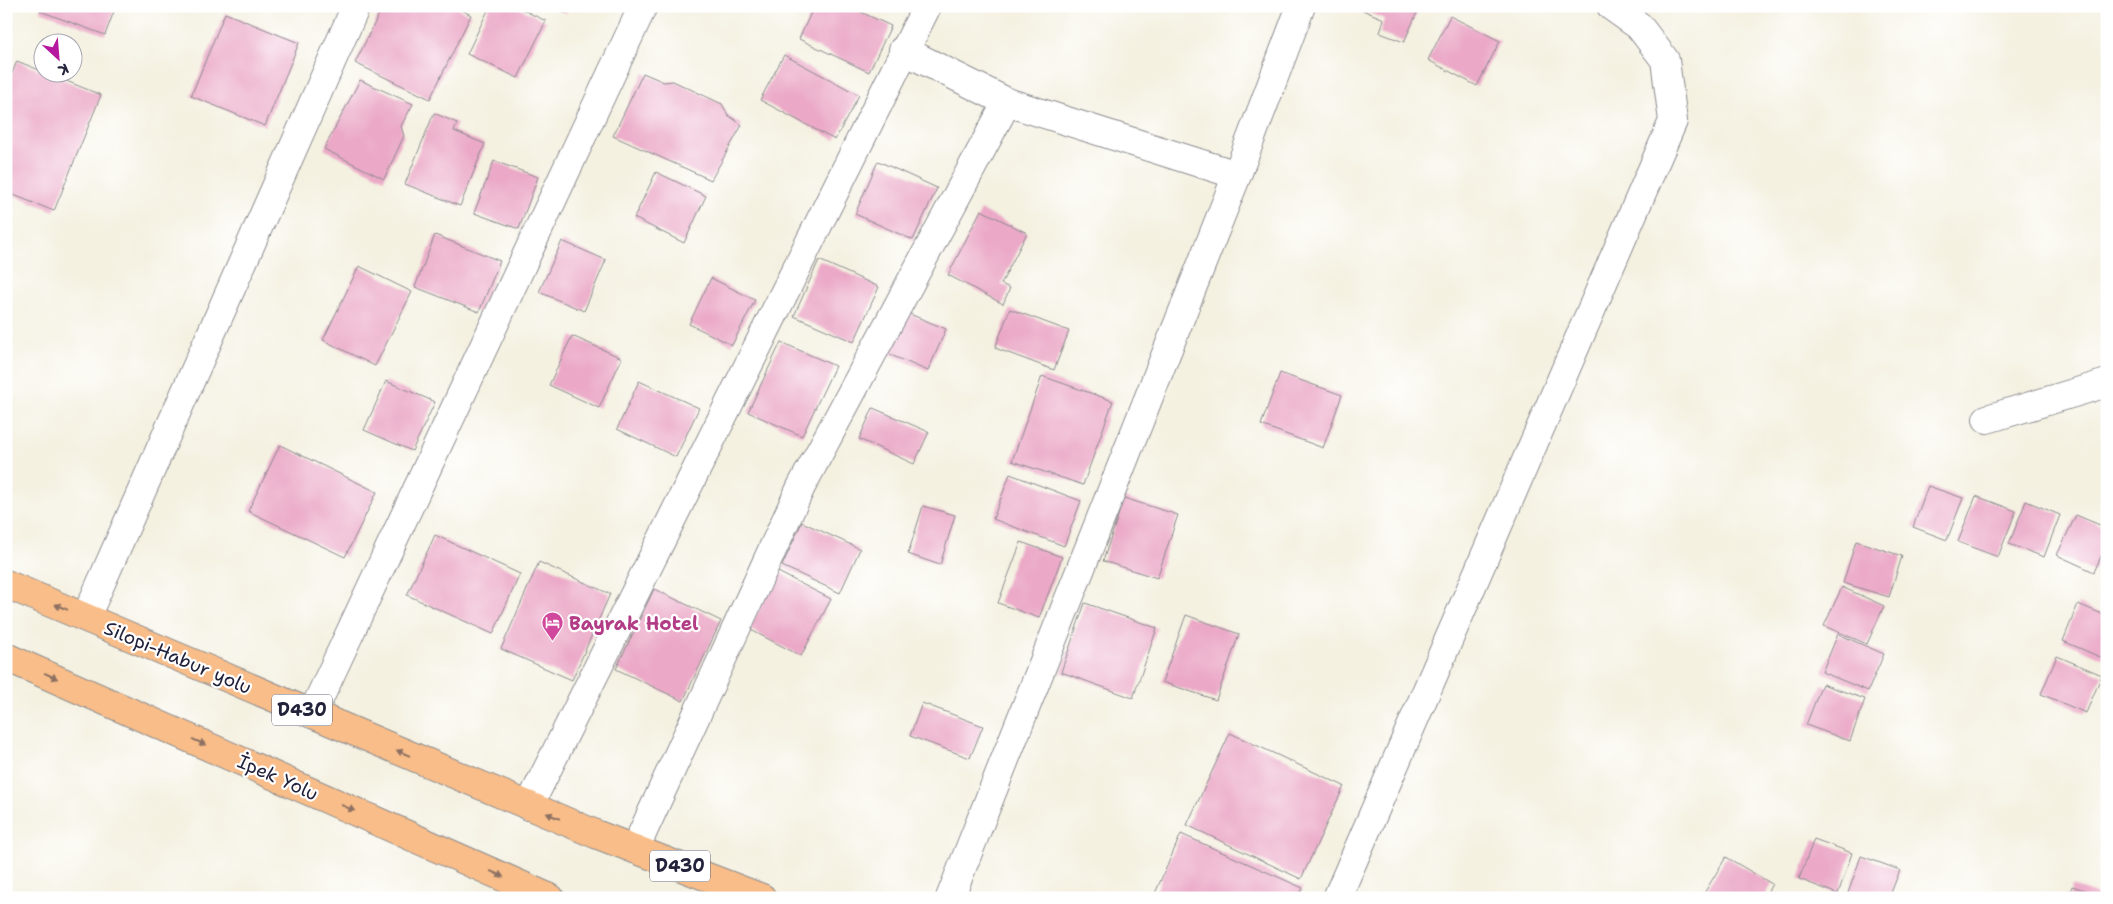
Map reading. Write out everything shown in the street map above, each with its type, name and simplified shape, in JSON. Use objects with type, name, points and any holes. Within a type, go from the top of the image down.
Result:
[{"type":"highway","name":"Silopi-Habur yolu","points":[[6,584],[529,806],[635,849]]},
{"type":"highway","name":"İpek Yolu","points":[[6,657],[550,898]]},
{"type":"highway","name":"D430","points":[[635,849],[762,898]]},
{"type":"street","points":[[86,618],[356,6]]},
{"type":"street","points":[[312,714],[643,6]]},
{"type":"street","points":[[529,806],[903,50],[927,6]]},
{"type":"street","points":[[950,898],[1237,175],[1301,6]]},
{"type":"street","points":[[1337,898],[1673,121],[1666,60],[1639,26],[1611,6]]},
{"type":"street","points":[[903,50],[1008,102],[1237,175]]},
{"type":"street","points":[[635,849],[801,487],[1008,102]]},
{"type":"street","points":[[1987,419],[2107,384]]},
{"type":"building","points":[[42,6],[116,6],[105,35],[40,11]]},
{"type":"building","points":[[383,6],[454,6],[471,15],[430,99],[355,63]]},
{"type":"building","points":[[490,6],[515,6],[546,21],[518,78],[467,54]]},
{"type":"building","points":[[551,6],[569,6],[566,13]]},
{"type":"building","points":[[814,6],[848,6],[891,26],[869,72],[799,39]]},
{"type":"building","points":[[1353,6],[1420,6],[1404,42],[1380,33],[1384,19]]},
{"type":"building","points":[[225,13],[299,43],[265,126],[191,96]]},
{"type":"building","points":[[1450,16],[1500,41],[1477,86],[1428,60]]},
{"type":"building","points":[[784,55],[859,95],[835,140],[760,100]]},
{"type":"building","points":[[17,61],[32,67],[32,82],[69,82],[101,95],[54,211],[6,192],[6,88]]},
{"type":"building","points":[[643,73],[664,82],[673,81],[722,104],[728,115],[742,125],[711,180],[613,136]]},
{"type":"building","points":[[360,80],[413,104],[401,126],[404,136],[384,179],[324,149]]},
{"type":"building","points":[[434,113],[457,123],[454,131],[485,144],[460,206],[405,184]]},
{"type":"building","points":[[494,161],[538,177],[519,229],[474,213]]},
{"type":"building","points":[[878,161],[937,188],[913,240],[855,214]]},
{"type":"building","points":[[656,172],[706,196],[684,243],[634,218]]},
{"type":"building","points":[[981,210],[1027,233],[1001,284],[1010,288],[1003,304],[948,275]]},
{"type":"building","points":[[435,235],[500,261],[479,312],[415,287]]},
{"type":"building","points":[[562,241],[606,260],[584,311],[539,292]]},
{"type":"building","points":[[819,260],[879,287],[854,342],[794,316]]},
{"type":"building","points":[[359,266],[412,292],[375,366],[323,340]]},
{"type":"building","points":[[711,278],[755,300],[732,345],[689,324]]},
{"type":"building","points":[[1010,309],[1069,331],[1054,370],[995,348]]},
{"type":"building","points":[[905,312],[946,329],[928,371],[886,353]]},
{"type":"building","points":[[572,336],[622,358],[599,408],[549,385]]},
{"type":"building","points":[[781,342],[835,366],[802,436],[748,412]]},
{"type":"building","points":[[1280,373],[1342,395],[1323,448],[1261,425]]},
{"type":"building","points":[[1042,376],[1113,401],[1083,485],[1012,461]]},
{"type":"building","points":[[386,381],[435,402],[412,451],[364,430]]},
{"type":"building","points":[[639,381],[699,408],[676,457],[617,429]]},
{"type":"building","points":[[873,408],[929,432],[914,464],[859,439]]},
{"type":"building","points":[[280,445],[377,492],[345,557],[248,511]]},
{"type":"building","points":[[1010,474],[1081,501],[1064,546],[993,519]]},
{"type":"building","points":[[1928,486],[1963,498],[1947,540],[1913,527]]},
{"type":"building","points":[[1976,496],[2016,511],[1998,557],[1958,542]]},
{"type":"building","points":[[1124,498],[1178,515],[1157,578],[1103,561]]},
{"type":"building","points":[[2026,501],[2060,515],[2044,557],[2009,544]]},
{"type":"building","points":[[923,506],[955,515],[940,565],[908,554]]},
{"type":"building","points":[[2076,515],[2107,528],[2107,543],[2094,572],[2057,555]]},
{"type":"building","points":[[802,522],[860,549],[840,593],[782,566]]},
{"type":"building","points":[[435,535],[520,574],[493,634],[407,595]]},
{"type":"building","points":[[1856,541],[1902,556],[1889,597],[1843,583]]},
{"type":"building","points":[[1021,542],[1062,557],[1039,618],[998,603]]},
{"type":"building","points":[[539,562],[610,594],[572,680],[501,649]]},
{"type":"building","points":[[778,572],[831,599],[801,656],[749,629]]},
{"type":"building","points":[[1842,587],[1884,606],[1867,644],[1824,626]]},
{"type":"building","points":[[654,589],[721,621],[683,701],[616,669]]},
{"type":"building","points":[[1085,603],[1157,628],[1133,698],[1061,672]]},
{"type":"building","points":[[2078,604],[2107,616],[2107,660],[2063,641]]},
{"type":"building","points":[[1186,615],[1239,634],[1216,700],[1162,682]]},
{"type":"building","points":[[1838,634],[1884,654],[1868,691],[1822,672]]},
{"type":"building","points":[[2057,656],[2102,675],[2086,713],[2041,694]]},
{"type":"building","points":[[1822,684],[1865,699],[1850,741],[1806,725]]},
{"type":"building","points":[[922,703],[983,726],[970,758],[910,736]]},
{"type":"building","points":[[1230,733],[1344,786],[1301,879],[1187,825]]},
{"type":"building","points":[[1181,834],[1303,888],[1298,898],[1153,898]]},
{"type":"building","points":[[1814,839],[1852,853],[1838,894],[1799,879]]},
{"type":"building","points":[[1861,856],[1900,870],[1889,898],[1853,898],[1847,896]]},
{"type":"building","points":[[1726,857],[1772,884],[1764,898],[1707,898],[1703,895]]},
{"type":"building","points":[[2072,886],[2106,897],[2106,898],[2069,898]]},
{"type":"place","name":"Bayrak Hotel","points":[[553,642]]}]
